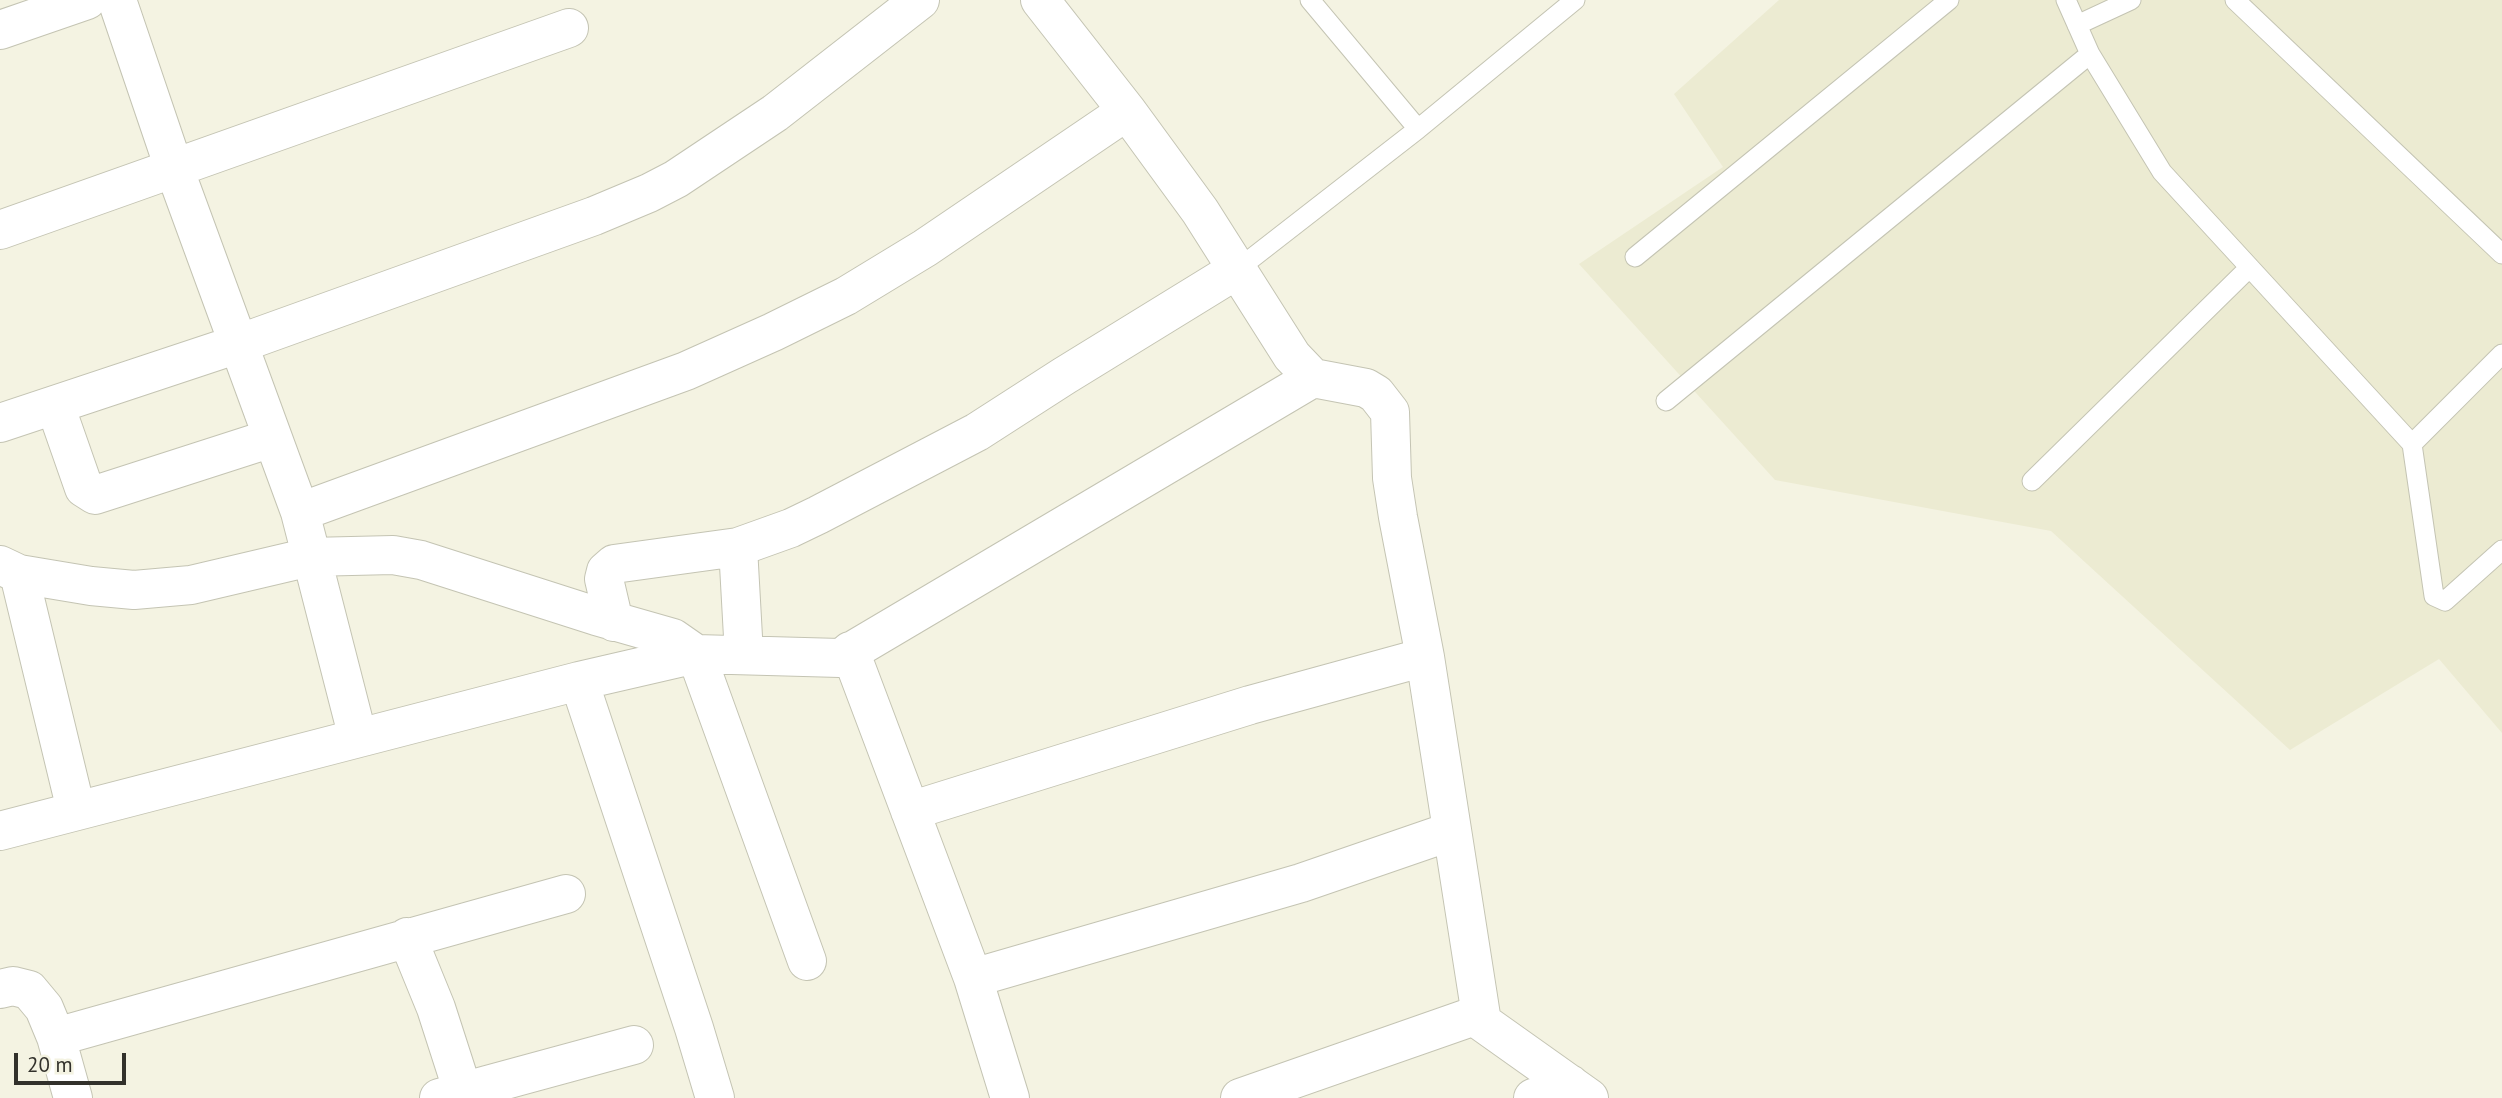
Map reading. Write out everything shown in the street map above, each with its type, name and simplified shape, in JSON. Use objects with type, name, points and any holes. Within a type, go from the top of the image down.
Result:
[{"type":"street","points":[[0,30],[88,0]]},
{"type":"street","points":[[117,0],[174,168],[300,512],[358,738]]},
{"type":"street","points":[[0,424],[238,344],[649,194],[775,113],[920,0]]},
{"type":"street","points":[[1040,0],[1127,111],[1200,211],[1292,356],[1314,378],[1366,388],[1376,394],[1390,412],[1392,478],[1424,657],[1482,1022],[1580,1091]]},
{"type":"street","points":[[0,230],[569,28]]},
{"type":"street","points":[[300,512],[687,371],[773,332],[846,296],[925,248],[1127,111]]},
{"type":"street","points":[[614,622],[604,579],[606,571],[614,564],[738,547],[809,520],[977,432],[1238,269]]},
{"type":"street","points":[[0,831],[579,681],[696,654],[840,657],[1314,378]]},
{"type":"street","points":[[55,405],[84,488],[95,495],[272,438]]},
{"type":"street","points":[[738,547],[744,655]]},
{"type":"street","points":[[76,810],[9,569],[92,586],[134,590],[191,585],[310,557],[393,555],[421,560],[614,622],[673,638],[696,654],[807,961]]},
{"type":"street","points":[[850,652],[973,978],[1010,1098]]},
{"type":"street","points":[[910,811],[1250,705],[1424,657]]},
{"type":"street","points":[[579,681],[715,1098]]},
{"type":"street","points":[[973,978],[1301,883],[1452,831]]},
{"type":"street","points":[[56,1037],[566,894]]},
{"type":"street","points":[[407,937],[436,1008],[456,1096],[634,1045]]},
{"type":"street","points":[[0,989],[13,986],[29,990],[44,1008],[56,1037],[73,1098]]},
{"type":"street","points":[[1240,1098],[1480,1014]]},
{"type":"street","points":[[1533,1098],[1580,1091]]},
{"type":"lane","points":[[1310,0],[1418,129]]},
{"type":"lane","points":[[1238,269],[1418,129],[1575,0]]},
{"type":"lane","points":[[1635,257],[1949,0]]},
{"type":"lane","points":[[2066,0],[2090,54],[2162,172],[2412,444],[2434,596],[2445,601],[2502,550]]},
{"type":"lane","points":[[2077,26],[2131,0]]},
{"type":"lane","points":[[2235,0],[2502,254]]},
{"type":"lane","points":[[1666,401],[2090,54]]},
{"type":"lane","points":[[2032,481],[2249,268]]},
{"type":"lane","points":[[2412,444],[2502,354]]},
{"type":"shaded area","points":[[1779,0],[2502,0],[2502,733],[2439,659],[2290,750],[2051,531],[1775,480],[1579,264],[1723,167],[1674,94]]}]
